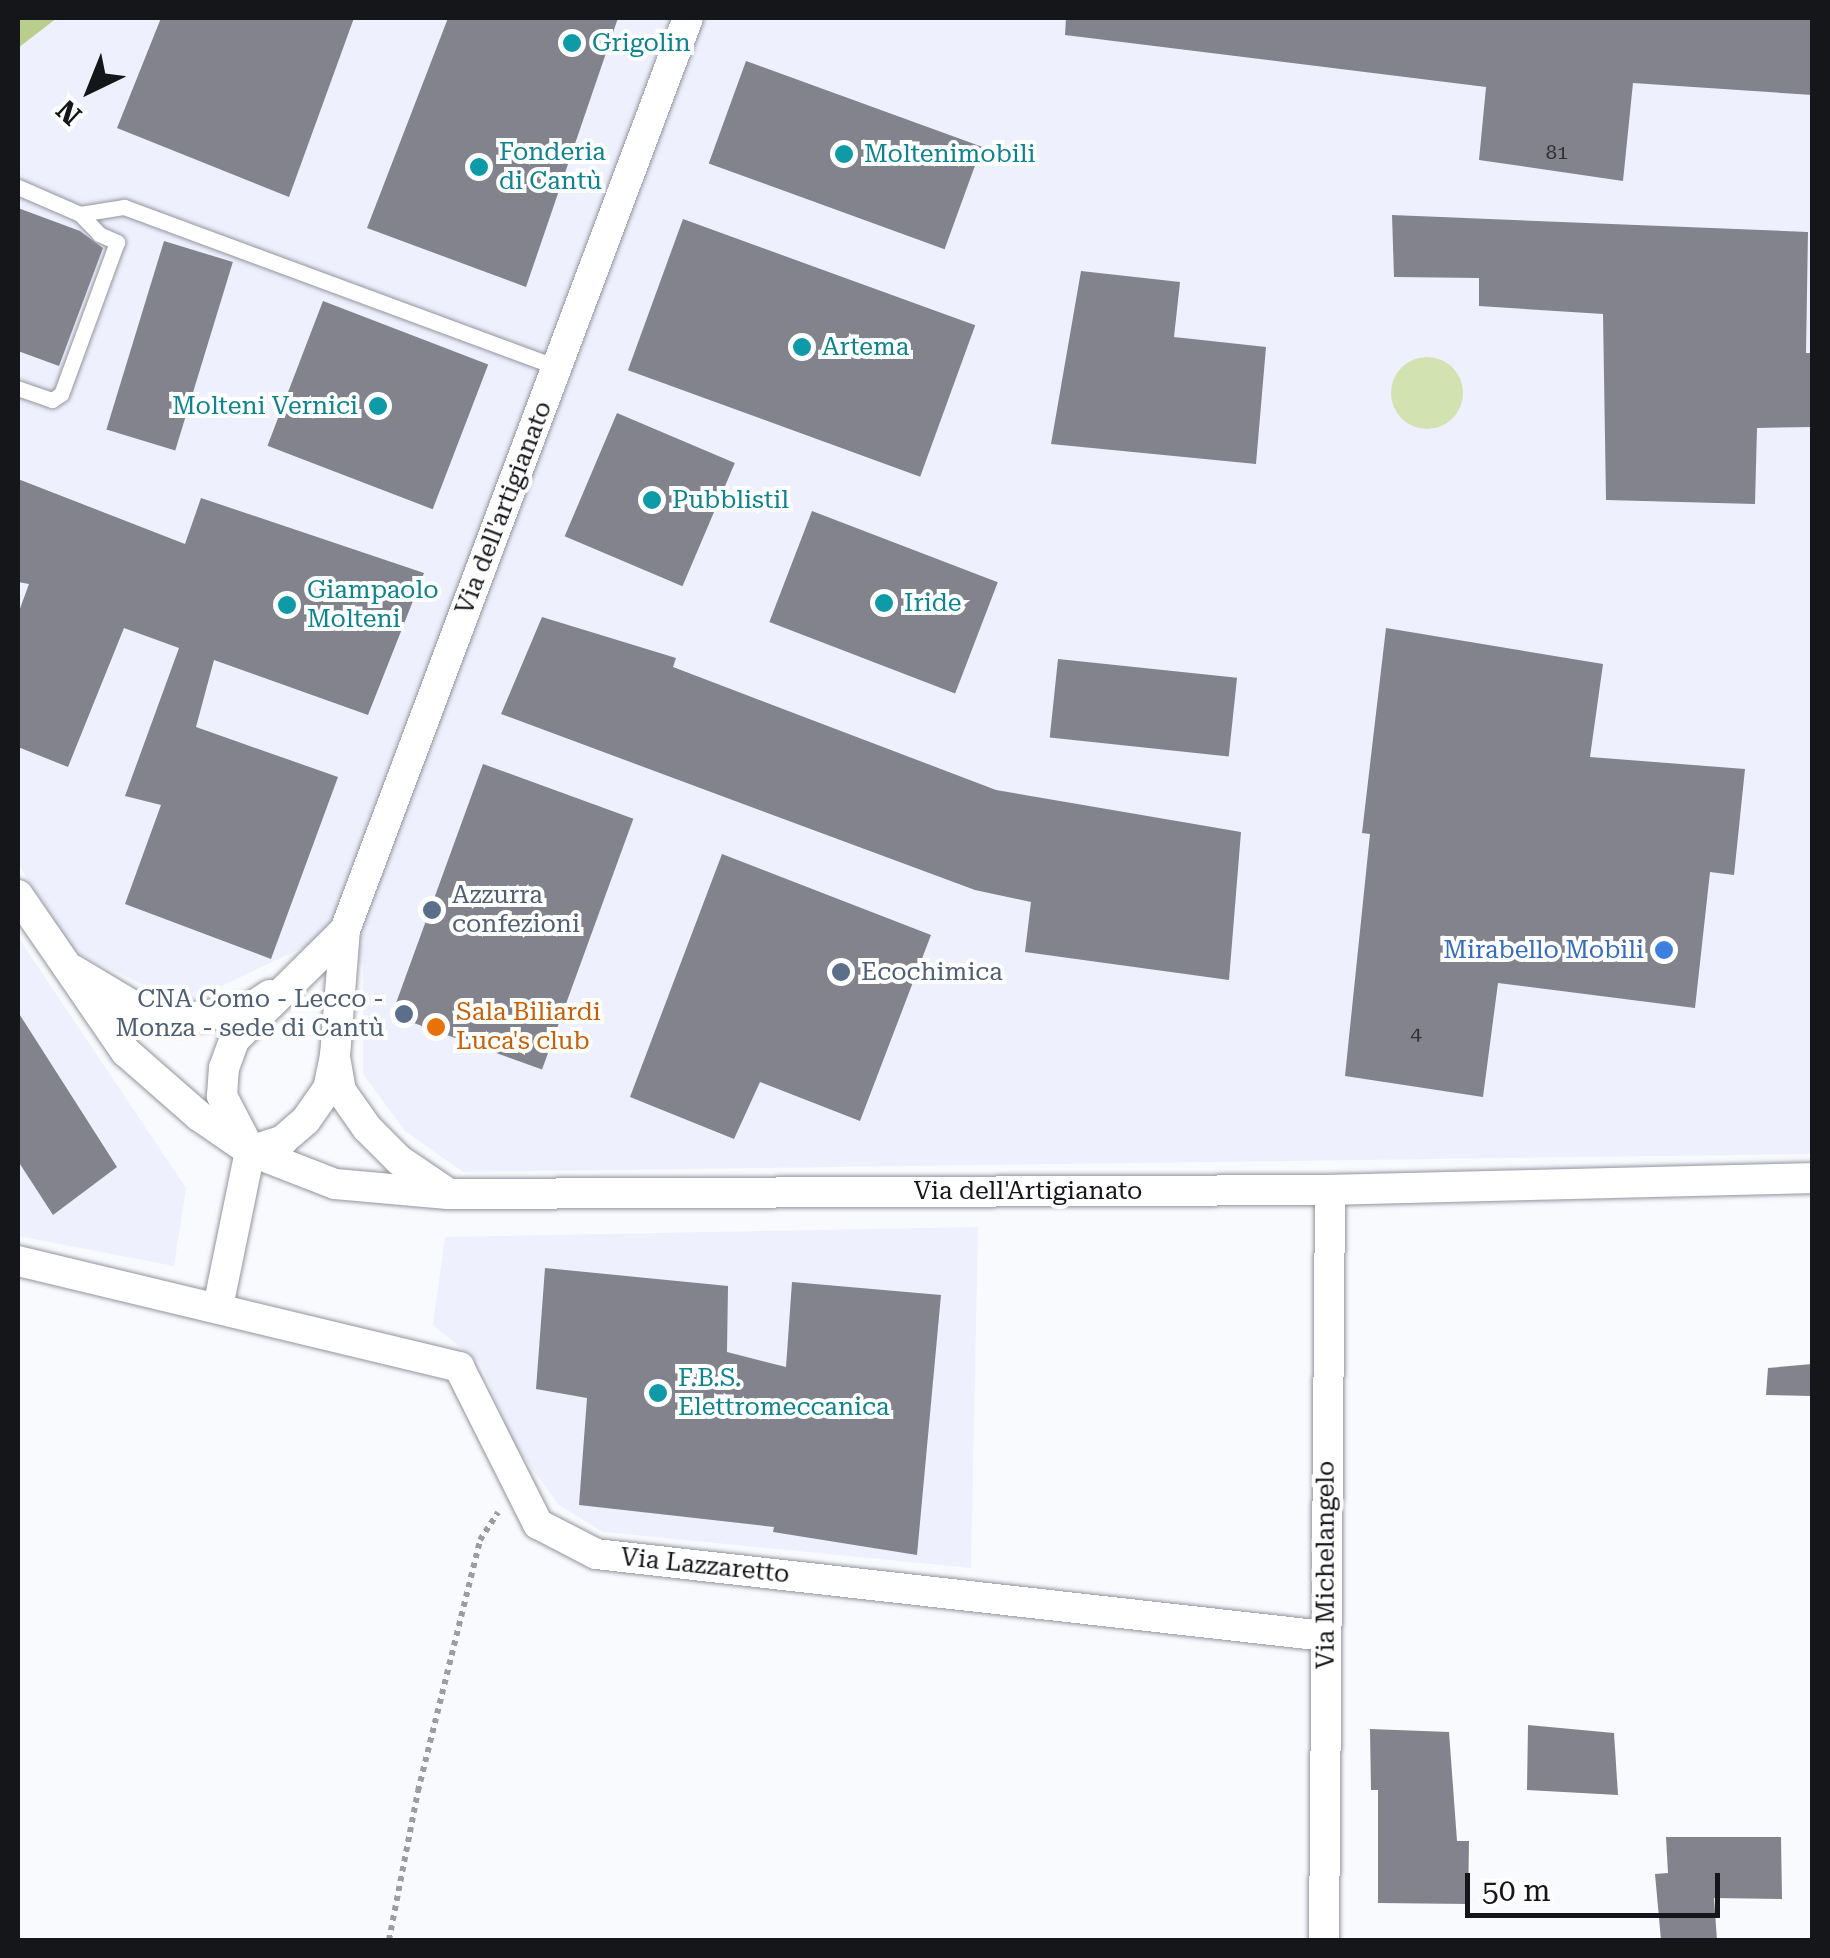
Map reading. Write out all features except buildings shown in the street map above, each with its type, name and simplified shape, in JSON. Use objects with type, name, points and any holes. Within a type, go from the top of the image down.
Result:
[{"type":"street","name":"Via dell'artigianato","points":[[448,1194],[399,1160],[367,1128],[340,1091],[335,1056],[346,930],[688,18]]},
{"type":"street","name":"Via dell'Artigianato","points":[[18,895],[126,1052],[199,1116],[250,1151],[335,1184],[448,1194],[1330,1190],[1812,1178]]},
{"type":"street","name":"Via dell'Artigianato","points":[[250,1151],[222,1096],[224,1068],[234,1040],[346,930]]},
{"type":"street","name":"Via dell'Artigianato","points":[[62,963],[136,1007],[177,1020],[250,1008],[293,980]]},
{"type":"street","points":[[218,1307],[250,1151],[282,1140],[306,1120],[328,1088],[335,1056]]},
{"type":"street","name":"Via Michelangelo","points":[[1324,1940],[1330,1190]]},
{"type":"street","name":"Via Lazzaretto","points":[[18,1261],[460,1367],[538,1524],[596,1554],[1325,1636]]},
{"type":"lane","points":[[18,187],[80,214],[99,234],[116,242],[61,394],[52,400],[18,388]]},
{"type":"lane","points":[[80,214],[124,207],[557,367]]},
{"type":"path","points":[[388,1940],[418,1791],[480,1540],[517,1482]]},
{"type":"shaded area","points":[[57,18],[1812,18],[1812,1154],[463,1172],[405,1131],[363,1074],[363,964],[302,948],[183,1004],[73,951],[18,864],[18,48]]},
{"type":"shaded area","points":[[18,937],[186,1188],[174,1266],[18,1236]]},
{"type":"shaded area","points":[[978,1227],[971,1568],[603,1532],[559,1505],[513,1443],[481,1364],[433,1325],[445,1237]]},
{"type":"green space","points":[[18,18],[57,18],[18,48]]},
{"type":"green space","points":[[1427,357],[1452,368],[1463,393],[1452,418],[1427,429],[1402,418],[1391,393],[1402,368]]},
{"type":"place","name":"Grigolin","points":[[572,43]]},
{"type":"place","name":"Moltenimobili","points":[[844,154]]},
{"type":"place","name":"Fonderia di Cantù","points":[[479,167]]},
{"type":"place","name":"Artema","points":[[802,347]]},
{"type":"place","name":"Molteni Vernici","points":[[378,406]]},
{"type":"place","name":"Pubblistil","points":[[652,500]]},
{"type":"place","name":"Iride","points":[[884,603]]},
{"type":"place","name":"Giampaolo Molteni","points":[[287,605]]},
{"type":"place","name":"Azzurra confezioni","points":[[432,910]]},
{"type":"place","name":"Mirabello Mobili","points":[[1664,950]]},
{"type":"place","name":"Ecochimica","points":[[841,972]]},
{"type":"place","name":"CNA Como - Lecco - Monza - sede di Cantù","points":[[404,1014]]},
{"type":"place","name":"Sala Biliardi Luca's club","points":[[436,1027]]},
{"type":"place","name":"F.B.S. Elettromeccanica","points":[[658,1393]]}]
